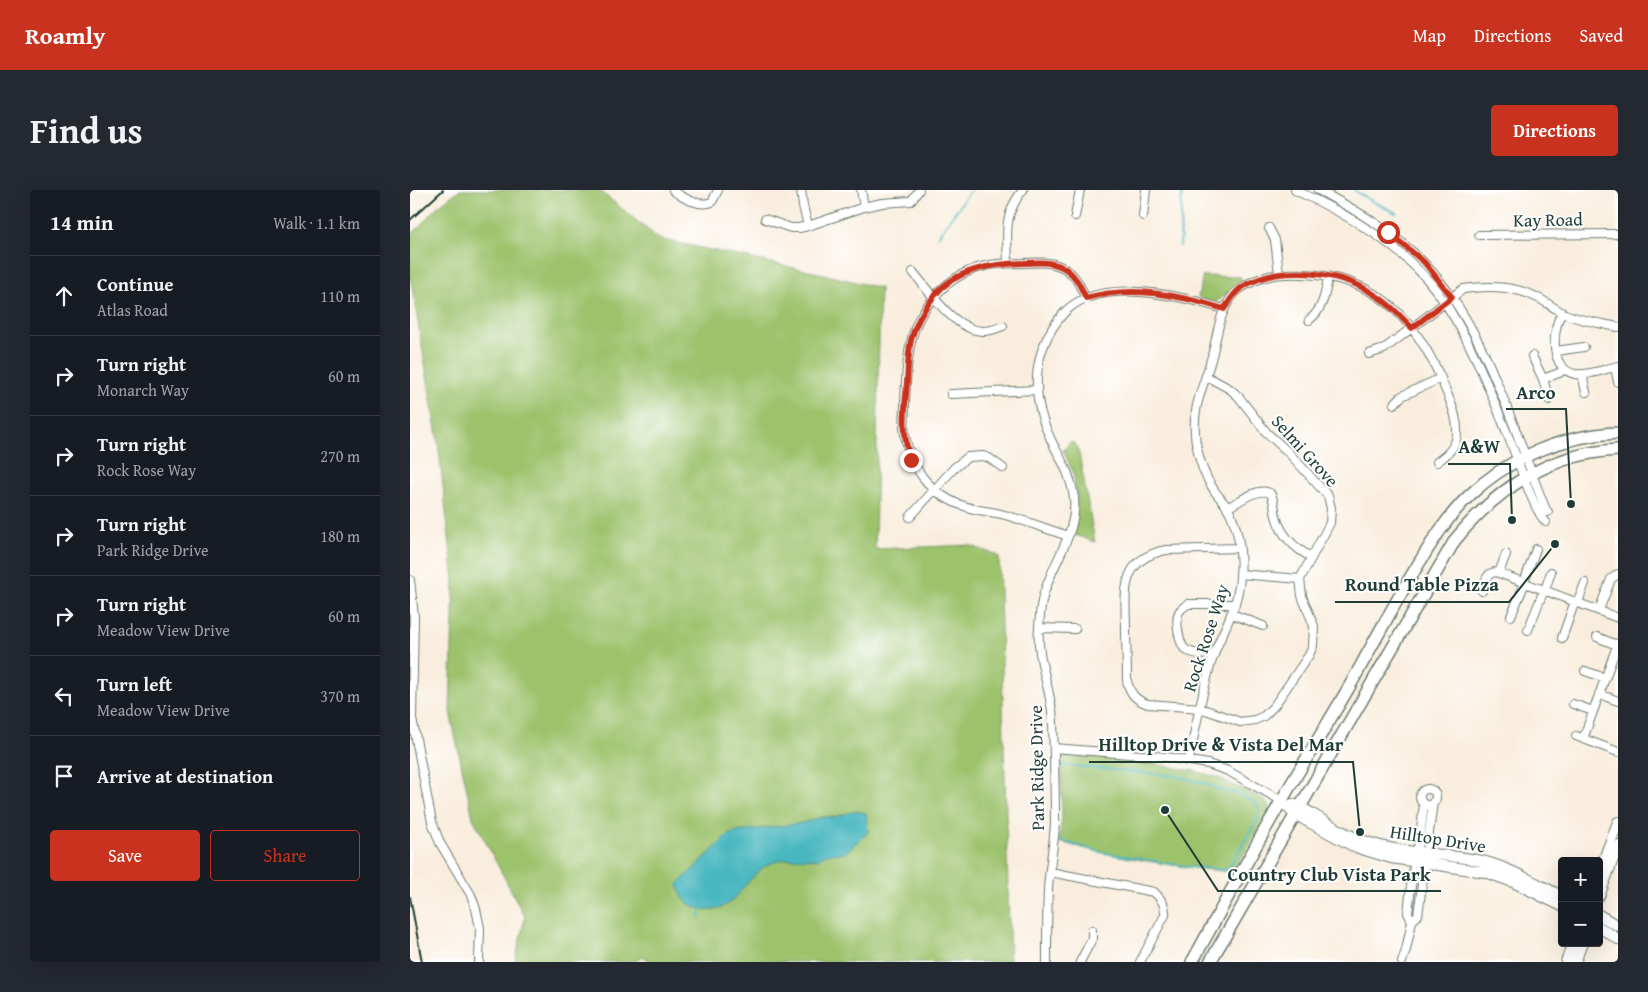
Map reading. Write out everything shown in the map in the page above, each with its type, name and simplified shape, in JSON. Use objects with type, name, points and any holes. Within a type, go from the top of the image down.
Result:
[{"type":"highway","points":[[1192,962],[1282,800],[1351,684],[1422,558],[1458,507],[1477,488],[1497,473],[1549,446],[1592,435],[1618,434]]},
{"type":"highway","points":[[1210,962],[1455,540],[1470,521],[1508,489],[1542,468],[1582,454],[1618,450]]},
{"type":"main road","name":"Hilltop Drive","points":[[1282,800],[1354,847],[1378,855],[1478,860],[1495,865],[1558,894]]},
{"type":"main road","points":[[1603,861],[1618,822]]},
{"type":"main road","points":[[1603,885],[1618,846]]},
{"type":"main road","name":"Hilltop Drive","points":[[1421,857],[1492,874],[1558,904]]},
{"type":"main road","points":[[1603,917],[1618,926]]},
{"type":"main road","points":[[1603,930],[1618,939]]},
{"type":"main road","points":[[1566,962],[1572,947]]},
{"type":"main road","points":[[1575,962],[1581,947]]},
{"type":"street","points":[[672,190],[685,198],[701,204],[712,202],[718,190]]},
{"type":"street","points":[[801,190],[808,226]]},
{"type":"street","points":[[861,190],[864,207]]},
{"type":"street","points":[[765,219],[791,228],[808,226],[864,207],[882,203],[911,201],[919,190]]},
{"type":"street","points":[[1008,263],[1007,220],[1014,203],[1023,190]]},
{"type":"street","points":[[1075,216],[1080,190]]},
{"type":"street","points":[[1143,216],[1146,190]]},
{"type":"street","points":[[1295,190],[1336,211],[1376,236],[1417,270],[1438,293],[1478,360],[1522,459]]},
{"type":"street","points":[[1318,190],[1375,223],[1402,243],[1424,262],[1466,317],[1482,348],[1528,476],[1534,500],[1541,517],[1546,522]]},
{"type":"street","points":[[1269,228],[1275,240],[1279,273]]},
{"type":"street","name":"Kay Road","points":[[1479,235],[1618,234]]},
{"type":"street","points":[[1068,536],[1008,516],[960,505],[943,497],[922,477],[911,460],[907,450],[904,428],[911,340],[918,320],[933,297],[952,280],[967,272],[985,266],[1043,262],[1059,266],[1074,276],[1086,298]]},
{"type":"street","points":[[913,272],[948,314],[963,325],[982,331],[990,331],[1003,326]]},
{"type":"street","name":"Rock Rose Way","points":[[1189,760],[1214,656],[1232,614],[1240,574],[1240,548],[1234,522],[1205,474],[1199,459],[1196,442],[1195,412],[1198,398],[1206,376],[1224,309],[1230,299],[1241,288],[1279,273],[1328,276],[1349,280],[1371,292],[1392,308],[1412,328],[1430,354],[1452,403],[1457,433],[1455,442],[1450,451],[1437,462]]},
{"type":"street","points":[[1309,320],[1314,316],[1322,303],[1328,276]]},
{"type":"street","points":[[1369,354],[1384,350],[1463,289],[1488,286],[1501,286],[1531,294],[1562,312],[1583,320],[1618,327]]},
{"type":"street","name":"Park Ridge Drive","points":[[1047,962],[1048,890],[1055,825],[1054,748],[1051,698],[1045,681],[1039,628],[1043,596],[1068,536],[1073,518],[1074,501],[1072,483],[1066,467],[1044,425],[1039,409],[1036,373],[1040,356],[1054,325],[1064,312],[1086,298],[1114,292],[1144,292],[1191,299],[1224,309]]},
{"type":"street","points":[[1562,312],[1556,325],[1554,337],[1556,351],[1565,369],[1582,374],[1616,367],[1618,382]]},
{"type":"street","points":[[1556,351],[1584,347]]},
{"type":"street","points":[[1532,356],[1549,400]]},
{"type":"street","points":[[1542,379],[1565,369]]},
{"type":"street","points":[[1582,374],[1586,392]]},
{"type":"street","name":"Selmi Grove","points":[[1206,376],[1230,389],[1238,396],[1267,433],[1288,452],[1328,496],[1331,508],[1330,523],[1300,579]]},
{"type":"street","points":[[1394,404],[1402,396],[1441,378]]},
{"type":"street","points":[[951,394],[1036,390]]},
{"type":"street","points":[[910,517],[954,468],[968,457],[983,456],[1003,468]]},
{"type":"street","points":[[1534,500],[1538,502],[1544,514],[1550,516],[1538,482],[1538,474],[1542,468]]},
{"type":"street","points":[[1528,476],[1548,512]]},
{"type":"street","points":[[1227,508],[1261,491],[1270,493],[1283,533],[1295,547],[1311,557]]},
{"type":"street","points":[[1240,548],[1166,550],[1146,556],[1137,563],[1127,579],[1125,588],[1127,681],[1134,697],[1148,704],[1200,708],[1240,722],[1255,720],[1264,716],[1274,706],[1309,655],[1313,646],[1314,626],[1302,596],[1300,579],[1240,574]]},
{"type":"street","points":[[1511,616],[1536,549]]},
{"type":"street","points":[[1498,573],[1506,554]]},
{"type":"street","points":[[1482,591],[1488,575],[1492,572],[1498,573],[1618,618]]},
{"type":"street","points":[[1528,630],[1551,572]]},
{"type":"street","points":[[1599,610],[1611,579],[1618,574]]},
{"type":"street","points":[[410,580],[414,617],[412,718],[432,822],[440,843],[471,895],[476,909],[480,928],[479,962]]},
{"type":"street","points":[[1562,638],[1585,583]]},
{"type":"street","points":[[1214,656],[1184,649],[1180,642],[1178,613],[1188,604],[1235,604]]},
{"type":"street","points":[[1232,614],[1263,626]]},
{"type":"street","points":[[1039,628],[1075,629]]},
{"type":"street","points":[[1597,637],[1618,644],[1615,662],[1605,678],[1593,711],[1579,738],[1618,752]]},
{"type":"street","points":[[1585,671],[1605,678]]},
{"type":"street","points":[[1599,694],[1618,701]]},
{"type":"street","points":[[1573,704],[1593,711]]},
{"type":"street","name":"Hilltop Drive","points":[[1054,748],[1189,760],[1208,764],[1228,771],[1282,800]]},
{"type":"street","points":[[1402,962],[1412,921],[1418,915],[1421,857],[1424,804],[1420,796],[1422,790],[1431,789],[1435,793],[1435,800],[1421,857]]},
{"type":"street","points":[[1424,804],[1433,802]]},
{"type":"street","points":[[1050,872],[1154,892],[1164,903],[1165,915],[1140,962]]},
{"type":"street","points":[[1080,962],[1092,939],[1092,930]]},
{"type":"green space","points":[[459,190],[599,190],[659,239],[880,288],[875,549],[969,545],[999,556],[1010,962],[652,962],[644,957],[632,962],[515,962],[525,917],[473,818],[450,712],[454,581],[438,442],[410,275],[410,237],[436,208]]},
{"type":"green space","points":[[1203,276],[1241,277],[1240,282],[1223,297],[1214,302],[1198,297]]},
{"type":"green space","points":[[1070,442],[1074,443],[1078,448],[1095,542],[1073,534],[1069,530],[1077,496],[1073,472],[1063,450],[1066,449]]},
{"type":"green space","points":[[1069,754],[1132,760],[1195,771],[1217,777],[1263,799],[1269,806],[1269,813],[1233,872],[1145,861],[1059,842],[1062,816],[1061,763],[1062,758]]},
{"type":"water","points":[[855,811],[866,813],[868,832],[844,854],[827,854],[818,859],[787,859],[769,864],[759,871],[729,903],[720,908],[709,910],[695,907],[685,901],[681,895],[678,884],[728,835],[736,832],[802,823],[822,817],[834,817]]},
{"type":"waterway","points":[[938,236],[971,190]]},
{"type":"waterway","points":[[1180,246],[1182,190]]},
{"type":"waterway","points":[[1354,190],[1396,213]]},
{"type":"waterway","points":[[1060,765],[1177,776],[1237,793],[1255,803],[1260,809],[1257,820],[1227,871]]},
{"type":"waterway","points":[[1060,841],[1104,853],[1144,859]]},
{"type":"waterway","points":[[1147,860],[1189,867],[1227,870]]},
{"type":"waterway","points":[[700,917],[702,906]]},
{"type":"railway","points":[[410,220],[443,190]]},
{"type":"railway","points":[[410,897],[422,962]]},
{"type":"place","name":"Arco","points":[[1571,504]]},
{"type":"place","name":"A&W","points":[[1512,520]]},
{"type":"place","name":"Round Table Pizza","points":[[1555,544]]},
{"type":"place","name":"Country Club Vista Park","points":[[1165,810]]},
{"type":"place","name":"Hilltop Drive & Vista Del Mar","points":[[1360,832]]},
{"type":"route","points":[[911,460],[907,450],[904,428],[911,340],[918,320],[933,297],[952,280],[967,272],[985,266],[1008,263],[1052,263],[1068,270],[1074,276],[1086,298],[1114,292],[1144,292],[1191,299],[1224,309],[1230,299],[1241,288],[1274,274],[1317,274],[1349,280],[1371,292],[1384,300],[1412,328],[1452,297],[1424,262],[1388,232]]}]
